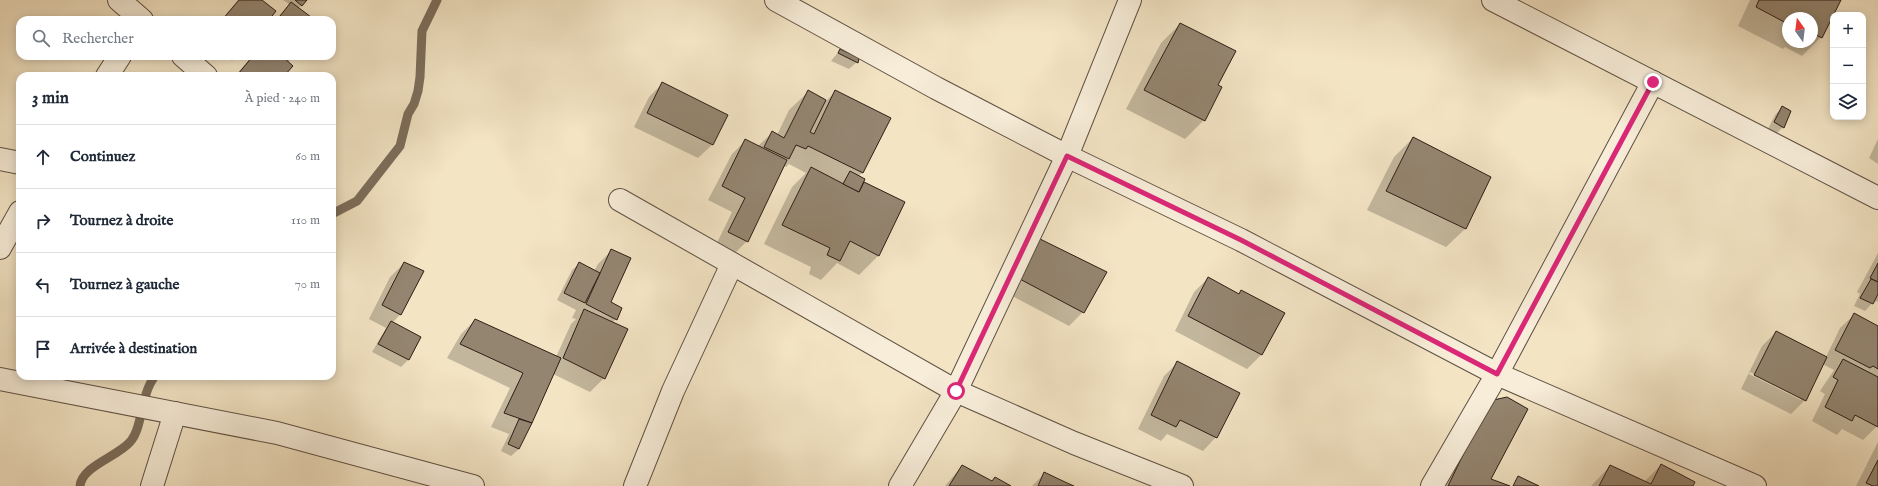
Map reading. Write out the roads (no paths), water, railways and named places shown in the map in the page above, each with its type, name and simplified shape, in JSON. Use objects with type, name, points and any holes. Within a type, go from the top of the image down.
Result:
[{"type":"street","points":[[119,0],[137,16]]},
{"type":"street","points":[[776,0],[936,88],[1067,156],[1241,240],[1497,374],[1754,486]]},
{"type":"street","points":[[900,486],[956,391],[1067,156],[1130,0]]},
{"type":"street","points":[[1493,0],[1878,198]]},
{"type":"street","points":[[110,72],[117,60]]},
{"type":"street","points":[[188,60],[201,72]]},
{"type":"street","points":[[1432,486],[1497,374],[1653,82]]},
{"type":"street","points":[[0,159],[16,162]]},
{"type":"street","points":[[620,200],[956,391],[1074,443],[1182,486]]},
{"type":"street","points":[[0,248],[16,219]]},
{"type":"street","points":[[635,486],[673,391],[732,264]]},
{"type":"street","points":[[0,379],[277,433],[473,486]]},
{"type":"street","points":[[152,486],[175,413]]},
{"type":"waterway","points":[[336,212],[357,201],[400,146],[408,114],[414,104],[418,91],[422,31],[437,0]]},
{"type":"waterway","points":[[80,486],[82,479],[93,467],[130,442],[137,428],[147,392],[152,380]]}]
